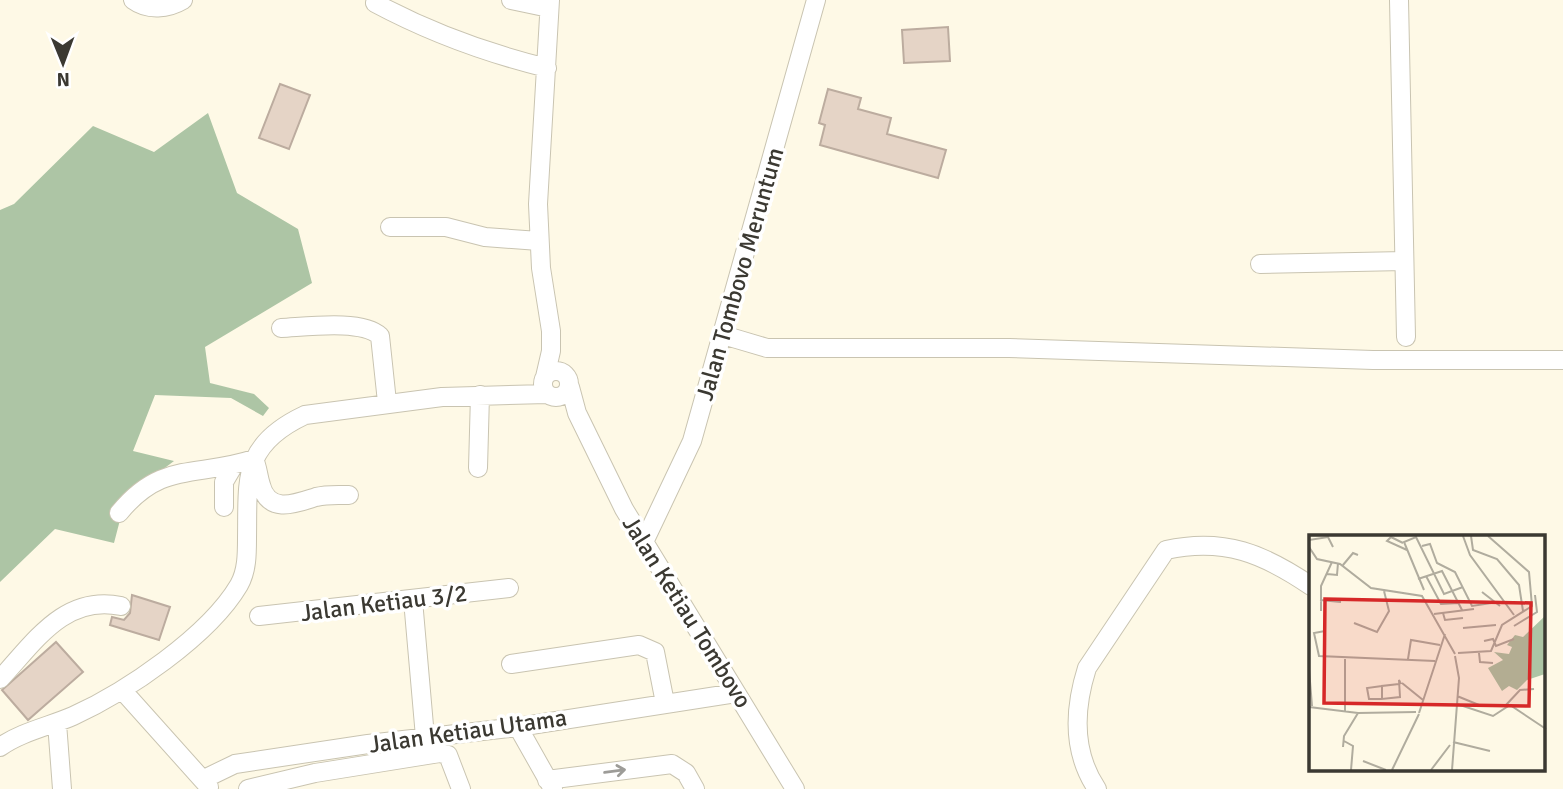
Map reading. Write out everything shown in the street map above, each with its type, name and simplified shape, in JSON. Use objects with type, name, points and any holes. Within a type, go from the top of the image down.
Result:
[{"type":"street","points":[[133,0],[141,5],[164,8],[183,0]]},
{"type":"street","points":[[511,0],[550,4]]},
{"type":"street","name":"Jalan Tombovo Meruntum","points":[[645,540],[692,441],[816,0]]},
{"type":"street","points":[[1399,0],[1406,337]]},
{"type":"street","points":[[375,3],[420,27],[461,43],[547,68]]},
{"type":"street","name":"Jalan Ketiau Tombovo","points":[[550,4],[538,204],[539,241],[551,331],[547,387],[586,431]]},
{"type":"street","points":[[390,227],[446,227],[485,237],[539,241]]},
{"type":"street","points":[[1261,264],[1404,261]]},
{"type":"street","points":[[281,328],[330,326],[374,330],[380,336],[387,402]]},
{"type":"street","name":"Jalan Ketiau Tombovo","points":[[551,331],[586,431],[624,509],[795,789]]},
{"type":"street","points":[[723,335],[767,348],[1009,348],[1347,360],[1563,360]]},
{"type":"street","points":[[2,742],[57,723],[123,691],[194,635],[239,585],[246,563],[247,476],[254,459],[284,428],[305,415],[387,402],[489,395],[547,387],[555,371],[568,381]]},
{"type":"street","points":[[478,468],[489,395]]},
{"type":"street","points":[[119,513],[140,489],[158,478],[254,459]]},
{"type":"street","points":[[254,459],[260,473],[261,486],[267,496],[281,505],[293,506],[323,496],[349,495]]},
{"type":"street","points":[[224,507],[224,482],[234,465]]},
{"type":"street","points":[[1097,789],[1079,745],[1077,704],[1081,687],[1087,668],[1166,550],[1192,547],[1256,552],[1278,563],[1309,585]]},
{"type":"street","name":"Jalan Ketiau 3/2","points":[[259,616],[509,587]]},
{"type":"street","points":[[412,600],[425,737]]},
{"type":"street","points":[[0,679],[50,624],[69,612],[103,602],[121,606]]},
{"type":"street","points":[[510,664],[639,645],[649,647],[655,652],[665,703]]},
{"type":"street","points":[[123,691],[207,784]]},
{"type":"street","name":"Jalan Ketiau Utama","points":[[207,784],[235,764],[425,737],[518,727],[736,693]]},
{"type":"street","points":[[57,723],[62,789]]},
{"type":"street","points":[[518,727],[550,785],[672,764],[686,773],[695,789]]},
{"type":"street","points":[[235,764],[249,789],[315,773],[440,753],[448,755],[452,761],[461,789]]},
{"type":"green space","points":[[208,113],[237,193],[298,229],[312,283],[205,347],[210,383],[254,394],[269,408],[263,416],[231,398],[155,395],[133,451],[174,461],[126,497],[114,543],[55,529],[0,582],[0,210],[14,204],[93,126],[154,152]]},
{"type":"building","points":[[948,27],[950,61],[904,63],[902,30]]},
{"type":"building","points":[[280,84],[310,95],[289,149],[259,138]]},
{"type":"building","points":[[828,89],[861,98],[858,109],[891,118],[887,134],[946,150],[938,178],[820,145],[825,125],[819,123]]},
{"type":"building","points":[[132,595],[170,607],[159,640],[110,625],[112,617],[124,620],[130,613]]},
{"type":"building","points":[[56,642],[83,672],[28,720],[2,690]]}]
